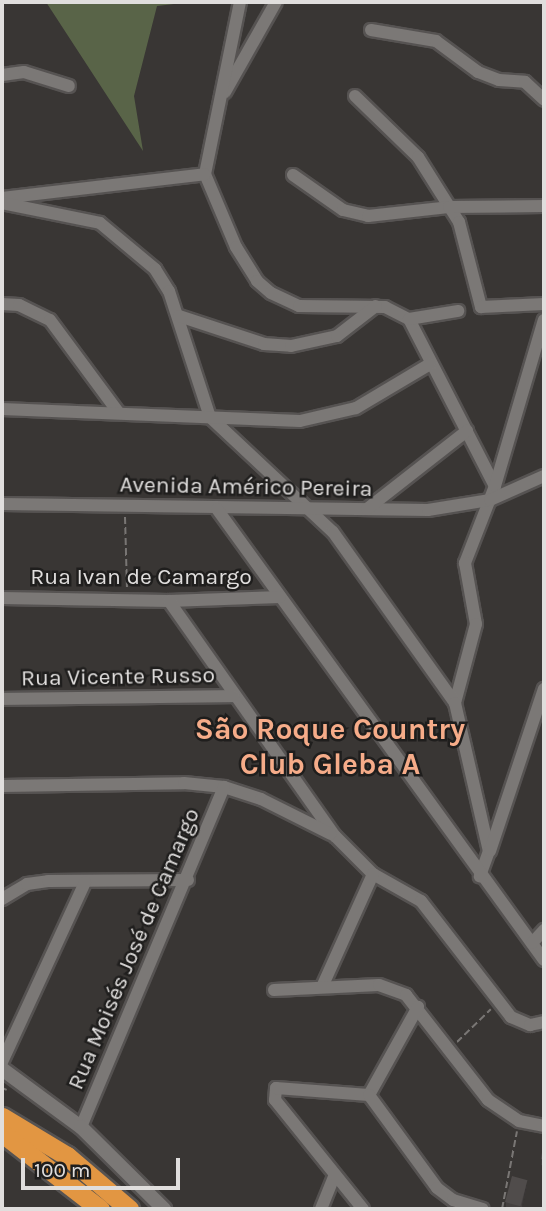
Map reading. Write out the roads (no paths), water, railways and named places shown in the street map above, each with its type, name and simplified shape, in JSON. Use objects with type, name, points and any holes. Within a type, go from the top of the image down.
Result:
[{"type":"highway","points":[[2,1117],[67,1157],[129,1209]]},
{"type":"highway","points":[[2,1133],[100,1209]]},
{"type":"street","points":[[240,2],[205,174],[236,247],[257,281],[271,293],[299,306],[376,306],[409,319],[458,311]]},
{"type":"street","points":[[218,104],[276,2]]},
{"type":"street","points":[[371,30],[436,41],[478,72],[499,80],[525,82],[544,100]]},
{"type":"street","points":[[2,75],[24,72],[69,86]]},
{"type":"street","points":[[355,96],[418,157],[465,233],[481,307],[544,304]]},
{"type":"street","points":[[2,200],[205,174]]},
{"type":"street","points":[[293,175],[355,214],[449,207],[544,206]]},
{"type":"street","points":[[2,200],[76,215],[116,233],[155,269],[179,316],[210,417],[314,510],[455,703],[489,851]]},
{"type":"street","points":[[2,304],[19,306],[50,320],[118,412]]},
{"type":"street","points":[[179,316],[264,344],[291,346],[337,336],[376,306]]},
{"type":"street","points":[[409,319],[495,486]]},
{"type":"street","points":[[455,703],[476,624],[464,563],[495,486],[544,320]]},
{"type":"street","points":[[2,409],[210,417],[325,418],[356,408],[430,364]]},
{"type":"street","points":[[367,509],[467,431]]},
{"type":"street","name":"Avenida Américo Pereira","points":[[2,504],[428,510],[490,500],[544,476]]},
{"type":"street","points":[[217,509],[480,876],[544,960]]},
{"type":"street","name":"Rua Ivan de Camargo","points":[[2,598],[169,601],[280,597]]},
{"type":"street","points":[[169,601],[335,836],[373,874],[428,908],[497,1003],[519,1022],[544,1022]]},
{"type":"street","points":[[480,876],[544,689]]},
{"type":"street","name":"Rua Vicente Russo","points":[[2,699],[234,696]]},
{"type":"street","points":[[2,786],[184,783],[225,787],[261,799],[335,836]]},
{"type":"street","name":"Rua Moisés José de Camargo","points":[[81,1127],[188,880],[225,787]]},
{"type":"street","points":[[322,988],[373,874]]},
{"type":"street","points":[[2,899],[27,884],[188,880]]},
{"type":"street","points":[[2,1062],[85,882]]},
{"type":"street","points":[[532,943],[544,930]]},
{"type":"street","points":[[274,990],[379,985],[405,995],[418,1007],[488,1100],[519,1121],[544,1126]]},
{"type":"street","points":[[369,1096],[418,1007]]},
{"type":"street","points":[[2,1069],[81,1127],[164,1208]]},
{"type":"street","points":[[363,1209],[275,1100],[274,1090],[284,1087],[369,1096],[437,1188],[453,1200],[483,1209]]},
{"type":"street","points":[[321,1209],[334,1176]]},
{"type":"district","name":"São Roque Country Club Gleba A","points":[[330,746]]}]
